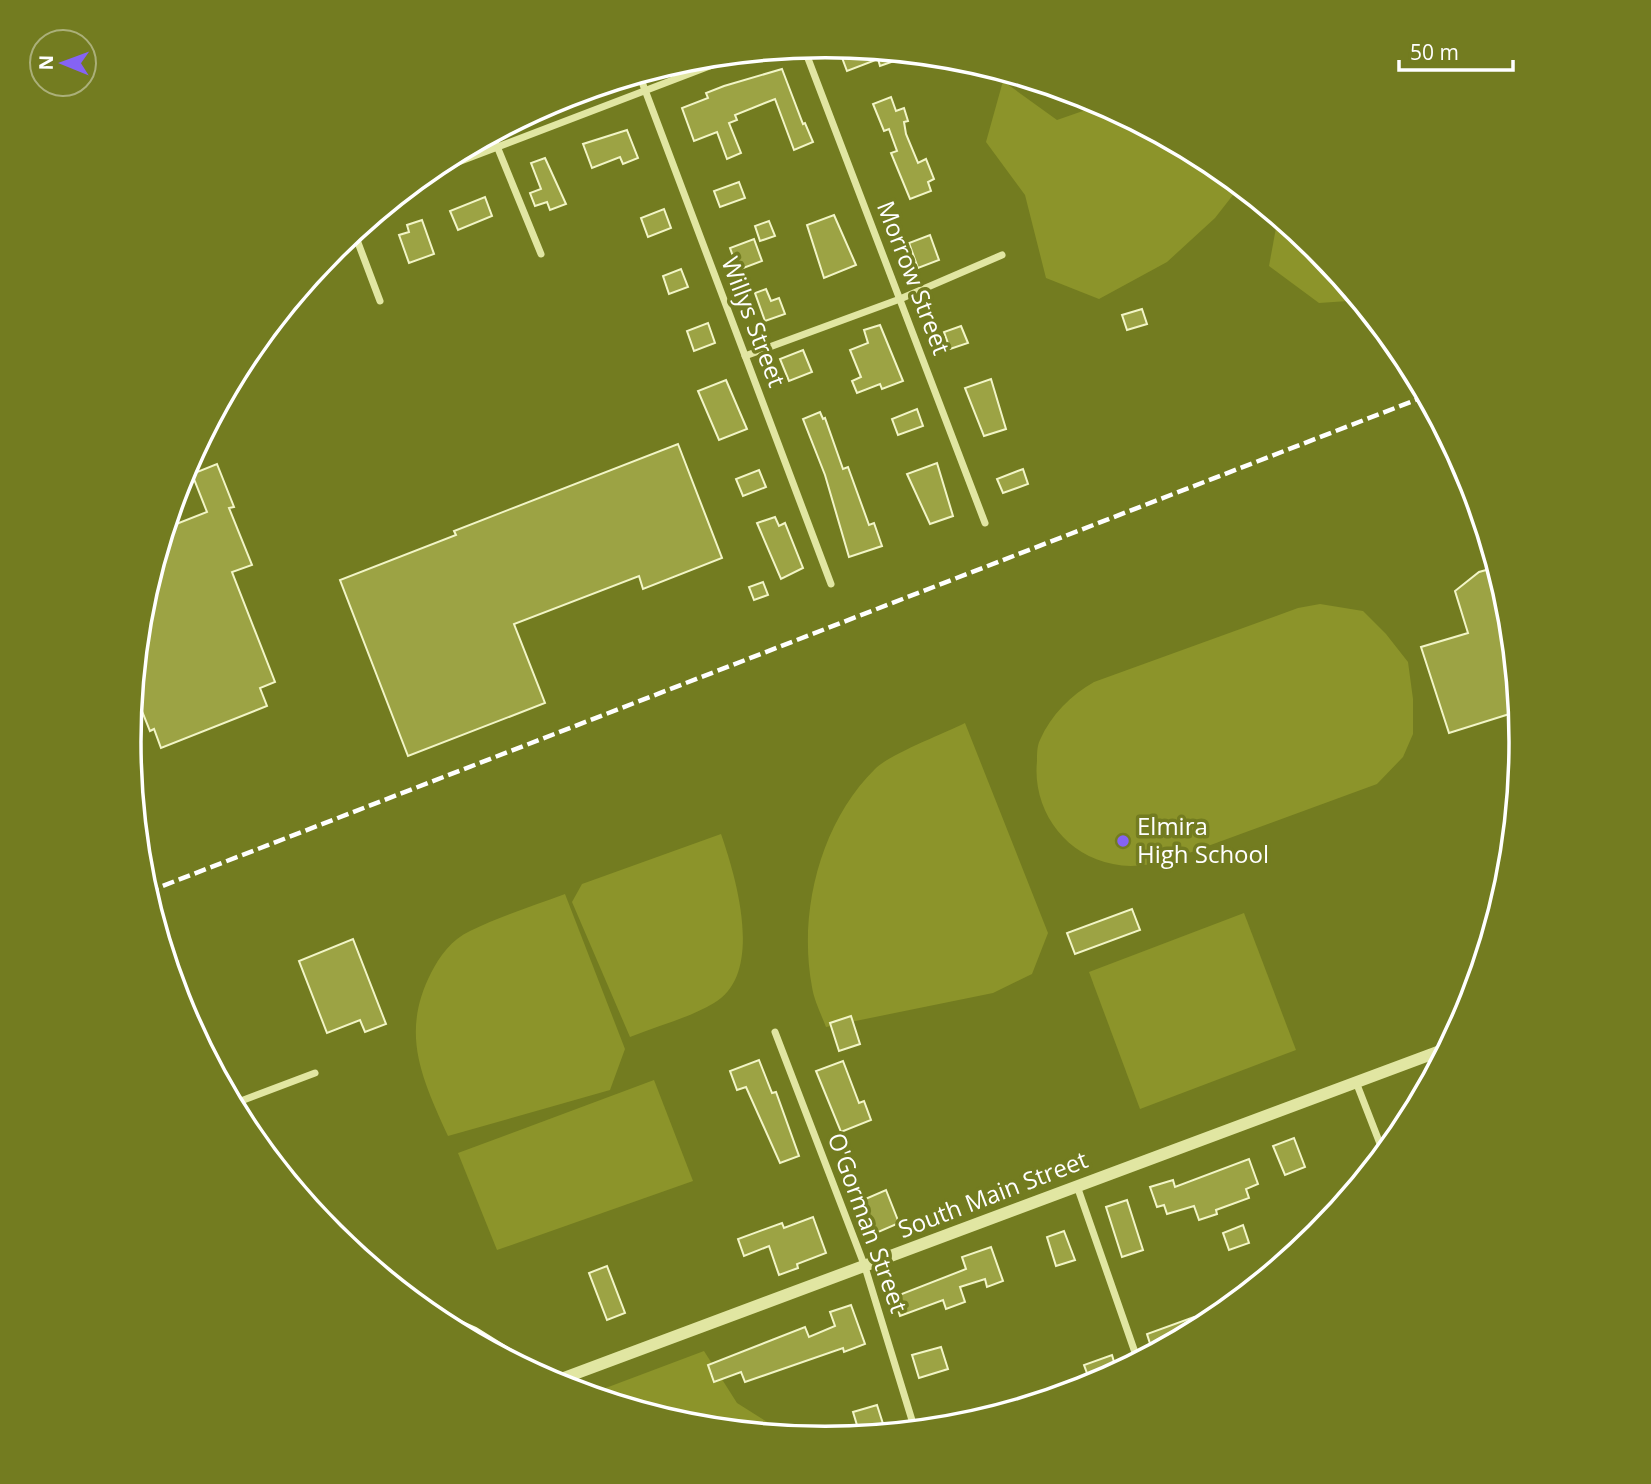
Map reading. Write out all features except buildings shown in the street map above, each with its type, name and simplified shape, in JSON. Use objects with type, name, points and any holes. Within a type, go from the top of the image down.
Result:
[{"type":"street","name":"Morrow Street","points":[[808,58],[985,523]]},
{"type":"street","points":[[468,159],[696,70]]},
{"type":"street","name":"Willys Street","points":[[642,83],[831,584]]},
{"type":"street","points":[[496,142],[541,254]]},
{"type":"street","points":[[358,243],[380,301]]},
{"type":"street","points":[[745,356],[900,299],[1002,255]]},
{"type":"street","name":"O'Gorman Street","points":[[775,1032],[865,1268],[912,1420]]},
{"type":"street","name":"South Main Street","points":[[569,1376],[865,1268],[1076,1185],[1435,1053]]},
{"type":"street","points":[[243,1100],[315,1073]]},
{"type":"street","points":[[1356,1082],[1380,1143]]},
{"type":"street","points":[[1076,1185],[1135,1352]]},
{"type":"green space","points":[[1003,81],[1057,120],[1086,110],[1128,128],[1168,149],[1234,193],[1215,218],[1167,262],[1099,299],[1046,278],[1025,195],[986,142]]},
{"type":"green space","points":[[1276,227],[1348,301],[1319,303],[1269,266]]},
{"type":"green space","points":[[1320,604],[1363,611],[1408,662],[1413,699],[1413,734],[1403,757],[1377,784],[1153,864],[1113,864],[1095,859],[1066,840],[1046,812],[1040,796],[1037,756],[1039,742],[1045,731],[1070,699],[1094,682],[1298,608]]},
{"type":"green space","points":[[965,723],[1048,933],[1032,974],[993,993],[826,1027],[812,987],[808,929],[811,900],[827,842],[840,815],[875,769],[904,751]]},
{"type":"green space","points":[[721,834],[739,899],[743,948],[739,970],[730,989],[714,1003],[630,1037],[572,902],[582,884]]},
{"type":"green space","points":[[565,894],[625,1049],[610,1090],[448,1136],[430,1095],[418,1056],[417,1016],[431,973],[447,949],[463,934]]},
{"type":"green space","points":[[1244,913],[1296,1050],[1140,1109],[1089,972]]},
{"type":"green space","points":[[654,1080],[693,1181],[497,1250],[458,1153]]},
{"type":"green space","points":[[704,1351],[737,1403],[770,1424],[692,1413],[603,1389]]},
{"type":"railway","points":[[157,888],[1418,399]]},
{"type":"place","name":"Elmira High School","points":[[1123,841]]}]
